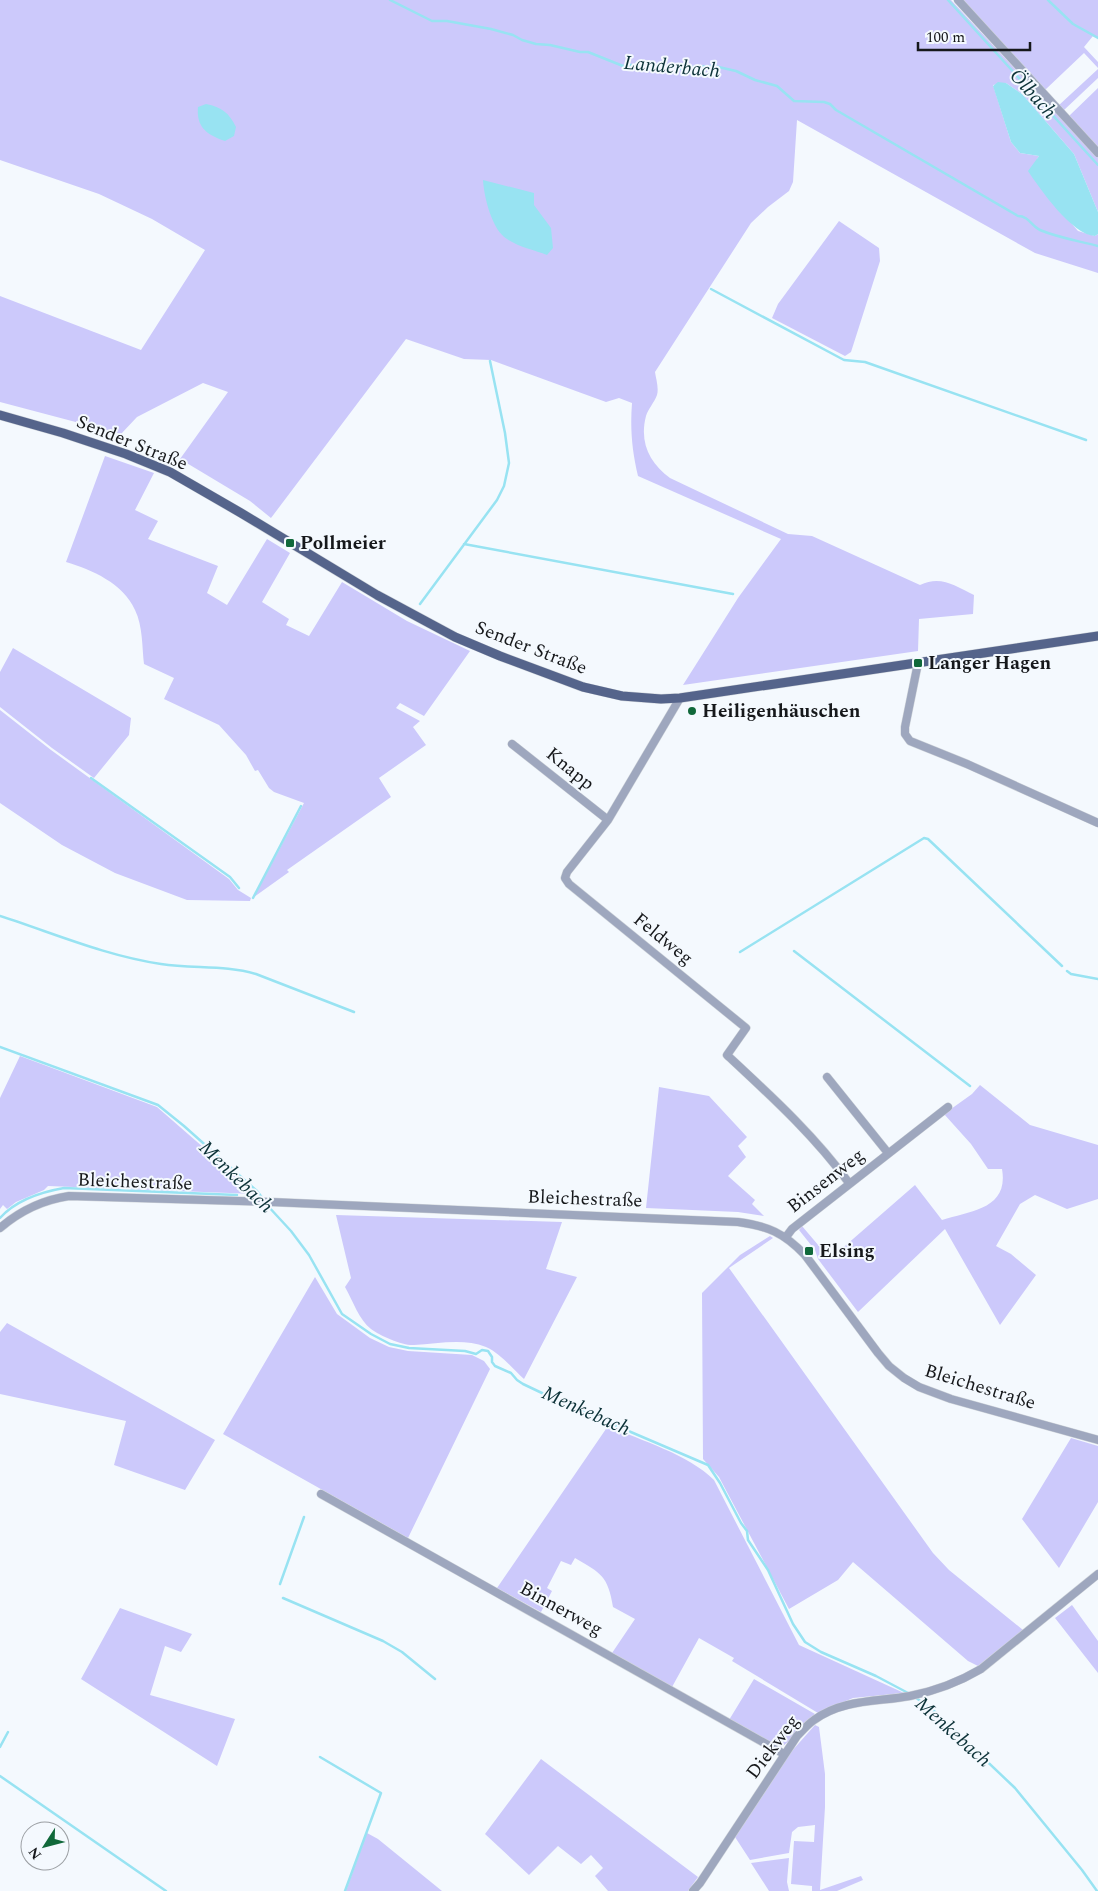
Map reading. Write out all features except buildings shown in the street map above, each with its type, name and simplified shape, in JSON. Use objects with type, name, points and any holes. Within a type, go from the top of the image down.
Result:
[{"type":"main road","name":"Sender Straße","points":[[0,416],[63,433],[126,454],[170,472],[384,599],[455,637],[583,687],[622,696],[661,699],[680,698],[1098,636]]},
{"type":"street","points":[[958,0],[1098,153]]},
{"type":"street","points":[[918,663],[905,728],[905,734],[910,741],[967,764],[1098,823]]},
{"type":"street","name":"Feldweg","points":[[680,698],[608,820],[567,872],[565,878],[569,884],[746,1028],[728,1055],[813,1137],[829,1154],[849,1183]]},
{"type":"street","name":"Knapp","points":[[512,744],[608,820]]},
{"type":"street","name":"Binsenweg","points":[[827,1077],[888,1153]]},
{"type":"street","name":"Binsenweg","points":[[786,1237],[792,1229],[849,1183],[948,1107]]},
{"type":"street","name":"Bleichestraße","points":[[0,1228],[22,1211],[52,1198],[69,1196],[271,1202],[738,1222],[772,1229],[786,1237],[805,1256],[878,1353],[904,1378],[919,1387],[945,1397],[1098,1440]]},
{"type":"street","name":"Binnerweg","points":[[321,1494],[784,1754]]},
{"type":"street","name":"Diekweg","points":[[693,1891],[784,1754],[797,1736],[814,1720],[830,1711],[852,1703],[920,1694],[946,1686],[981,1669],[1098,1574]]},
{"type":"shaded area","points":[[0,0],[951,0],[1098,158],[1098,212],[1074,154],[1022,94],[1006,83],[993,85],[1011,142],[1020,153],[1039,156],[1037,159],[1072,224],[1078,231],[1095,236],[1098,234],[1098,273],[1035,253],[797,120],[793,182],[789,191],[751,223],[655,372],[658,392],[646,416],[644,435],[645,444],[652,459],[670,478],[788,534],[812,536],[920,585],[941,581],[954,585],[974,595],[973,614],[919,619],[918,651],[683,685],[738,598],[781,539],[638,476],[632,440],[632,403],[619,398],[606,402],[491,360],[464,359],[406,339],[271,518],[250,501],[180,459],[228,392],[203,383],[137,417],[121,434],[0,402],[0,296],[141,350],[205,250],[152,219],[99,194],[0,160]]},
{"type":"shaded area","points":[[962,0],[1098,0],[1098,38],[1093,36],[1084,47],[1098,62],[1098,68],[1084,53],[1045,90]]},
{"type":"shaded area","points":[[1098,69],[1098,78],[1063,111],[1058,106]]},
{"type":"shaded area","points":[[998,82],[1006,83],[1022,94],[1074,154],[1098,212],[1098,234],[1095,236],[1086,234],[1067,220],[1048,199],[1028,171],[1039,156],[1020,153],[1011,142],[993,86]]},
{"type":"shaded area","points":[[1098,88],[1098,148],[1069,116]]},
{"type":"shaded area","points":[[206,104],[221,109],[228,114],[236,127],[234,136],[225,141],[204,130],[199,120],[198,107]]},
{"type":"shaded area","points":[[483,180],[534,193],[534,205],[551,228],[553,248],[547,255],[517,244],[502,235],[493,221],[485,195]]},
{"type":"shaded area","points":[[839,221],[879,248],[880,261],[851,352],[845,356],[772,318],[778,304]]},
{"type":"shaded area","points":[[105,456],[154,473],[135,510],[158,521],[148,539],[218,566],[207,593],[227,605],[267,539],[290,553],[262,602],[289,619],[286,625],[309,636],[342,582],[407,621],[470,651],[424,716],[400,703],[396,708],[420,721],[413,727],[426,745],[379,778],[391,797],[287,870],[289,872],[254,897],[304,803],[274,792],[269,788],[258,770],[255,771],[246,755],[219,725],[164,699],[174,678],[144,664],[140,623],[130,601],[123,592],[106,579],[66,562]]},
{"type":"shaded area","points":[[13,648],[131,718],[129,735],[94,778],[0,707],[0,672]]},
{"type":"shaded area","points":[[0,710],[51,750],[229,879],[238,890],[251,898],[250,901],[187,900],[115,873],[62,845],[0,803]]},
{"type":"shaded area","points":[[20,1056],[157,1107],[257,1194],[48,1186],[44,1190],[16,1202],[7,1209],[3,1205],[0,1209],[0,1098]]},
{"type":"shaded area","points":[[980,1085],[1030,1125],[1098,1145],[1098,1199],[1067,1209],[1035,1195],[1020,1204],[996,1246],[1011,1254],[1036,1275],[1000,1325],[945,1229],[858,1312],[818,1259],[815,1250],[799,1230],[802,1226],[830,1259],[915,1185],[942,1220],[976,1210],[994,1200],[1000,1193],[1003,1182],[1002,1169],[988,1169],[971,1144],[944,1114],[972,1094]]},
{"type":"shaded area","points":[[659,1087],[709,1096],[747,1137],[738,1146],[746,1157],[728,1176],[755,1200],[752,1204],[764,1216],[738,1212],[646,1208]]},
{"type":"shaded area","points":[[336,1215],[562,1222],[546,1269],[577,1277],[524,1379],[501,1357],[486,1347],[477,1344],[450,1342],[410,1345],[392,1340],[371,1329],[360,1315],[345,1287],[351,1278]]},
{"type":"shaded area","points":[[770,1236],[773,1238],[729,1268],[933,1553],[949,1570],[1023,1630],[978,1666],[968,1661],[853,1562],[838,1580],[789,1609],[719,1477],[703,1459],[702,1293],[740,1255]]},
{"type":"shaded area","points":[[315,1277],[337,1314],[370,1338],[389,1347],[408,1351],[472,1355],[484,1361],[490,1369],[408,1538],[223,1434]]},
{"type":"shaded area","points":[[7,1323],[215,1440],[185,1490],[114,1465],[126,1421],[0,1394],[0,1332]]},
{"type":"shaded area","points":[[608,1426],[678,1455],[714,1480],[799,1645],[904,1693],[853,1698],[818,1713],[732,1661],[734,1658],[699,1638],[672,1687],[612,1653],[635,1619],[613,1607],[609,1588],[602,1576],[575,1558],[571,1565],[561,1561],[547,1588],[552,1591],[541,1612],[497,1588]]},
{"type":"shaded area","points":[[1071,1438],[1098,1446],[1098,1502],[1059,1568],[1022,1519]]},
{"type":"shaded area","points":[[1072,1605],[1098,1641],[1098,1673],[1055,1618]]},
{"type":"shaded area","points":[[120,1608],[192,1634],[181,1652],[165,1646],[150,1695],[235,1719],[217,1766],[81,1679]]},
{"type":"shaded area","points":[[754,1679],[815,1714],[792,1739],[778,1748],[729,1720]]},
{"type":"shaded area","points":[[815,1725],[819,1727],[825,1774],[820,1890],[861,1876],[863,1880],[837,1891],[812,1891],[812,1886],[791,1884],[794,1841],[814,1842],[815,1825],[798,1827],[792,1832],[789,1853],[750,1860],[735,1837],[791,1752]]},
{"type":"shaded area","points":[[541,1759],[698,1877],[688,1891],[608,1891],[595,1876],[603,1868],[591,1855],[581,1864],[558,1846],[529,1875],[485,1834]]},
{"type":"shaded area","points":[[367,1833],[378,1839],[442,1891],[346,1891]]},
{"type":"shaded area","points":[[789,1858],[787,1882],[789,1891],[769,1891],[751,1863]]},
{"type":"waterway","name":"Landerbach","points":[[390,0],[432,21],[447,21],[491,29],[536,44],[588,52],[623,66],[631,65],[649,68],[657,66],[684,69],[714,66],[736,71],[755,80],[777,86],[794,101],[830,104],[836,110],[1018,216],[1022,216],[1040,230],[1098,246]]},
{"type":"waterway","name":"Ölbach","points":[[948,0],[1098,165]]},
{"type":"waterway","points":[[1048,0],[1073,24],[1098,38]]},
{"type":"waterway","points":[[711,289],[844,360],[865,362],[1086,440]]},
{"type":"waterway","points":[[420,604],[497,500],[504,486],[509,463],[505,433],[490,361]]},
{"type":"waterway","points":[[464,544],[733,594]]},
{"type":"waterway","points":[[91,778],[230,877],[239,888]]},
{"type":"waterway","points":[[253,898],[301,806]]},
{"type":"waterway","points":[[740,952],[924,838],[928,839],[1062,966]]},
{"type":"waterway","points":[[0,916],[120,956],[161,964],[233,969],[256,974],[354,1012]]},
{"type":"waterway","points":[[794,951],[970,1086]]},
{"type":"waterway","points":[[1067,971],[1071,974],[1098,979]]},
{"type":"waterway","name":"Menkebach","points":[[0,1047],[158,1105],[257,1191],[264,1200]]},
{"type":"waterway","points":[[0,1218],[14,1206],[29,1198],[64,1188],[237,1195]]},
{"type":"waterway","name":"Menkebach","points":[[267,1205],[291,1231],[309,1255],[342,1314],[371,1334],[390,1344],[409,1348],[465,1351],[476,1354],[482,1350],[488,1351],[495,1366],[511,1373],[523,1384],[708,1465],[747,1531],[748,1540],[768,1570],[793,1624],[805,1642],[821,1652],[876,1676],[910,1694]]},
{"type":"waterway","points":[[280,1584],[304,1517]]},
{"type":"waterway","points":[[283,1598],[383,1641],[402,1652],[435,1679]]},
{"type":"waterway","name":"Menkebach","points":[[915,1697],[934,1711],[1015,1788],[1097,1891]]},
{"type":"waterway","points":[[0,1747],[8,1732]]},
{"type":"waterway","points":[[320,1757],[381,1793],[345,1891]]},
{"type":"waterway","points":[[0,1776],[166,1891]]},
{"type":"place","name":"Pollmeier","points":[[290,543]]},
{"type":"place","name":"Langer Hagen","points":[[918,663]]},
{"type":"place","name":"Heiligenhäuschen","points":[[692,711]]},
{"type":"place","name":"Elsing","points":[[809,1251]]}]
